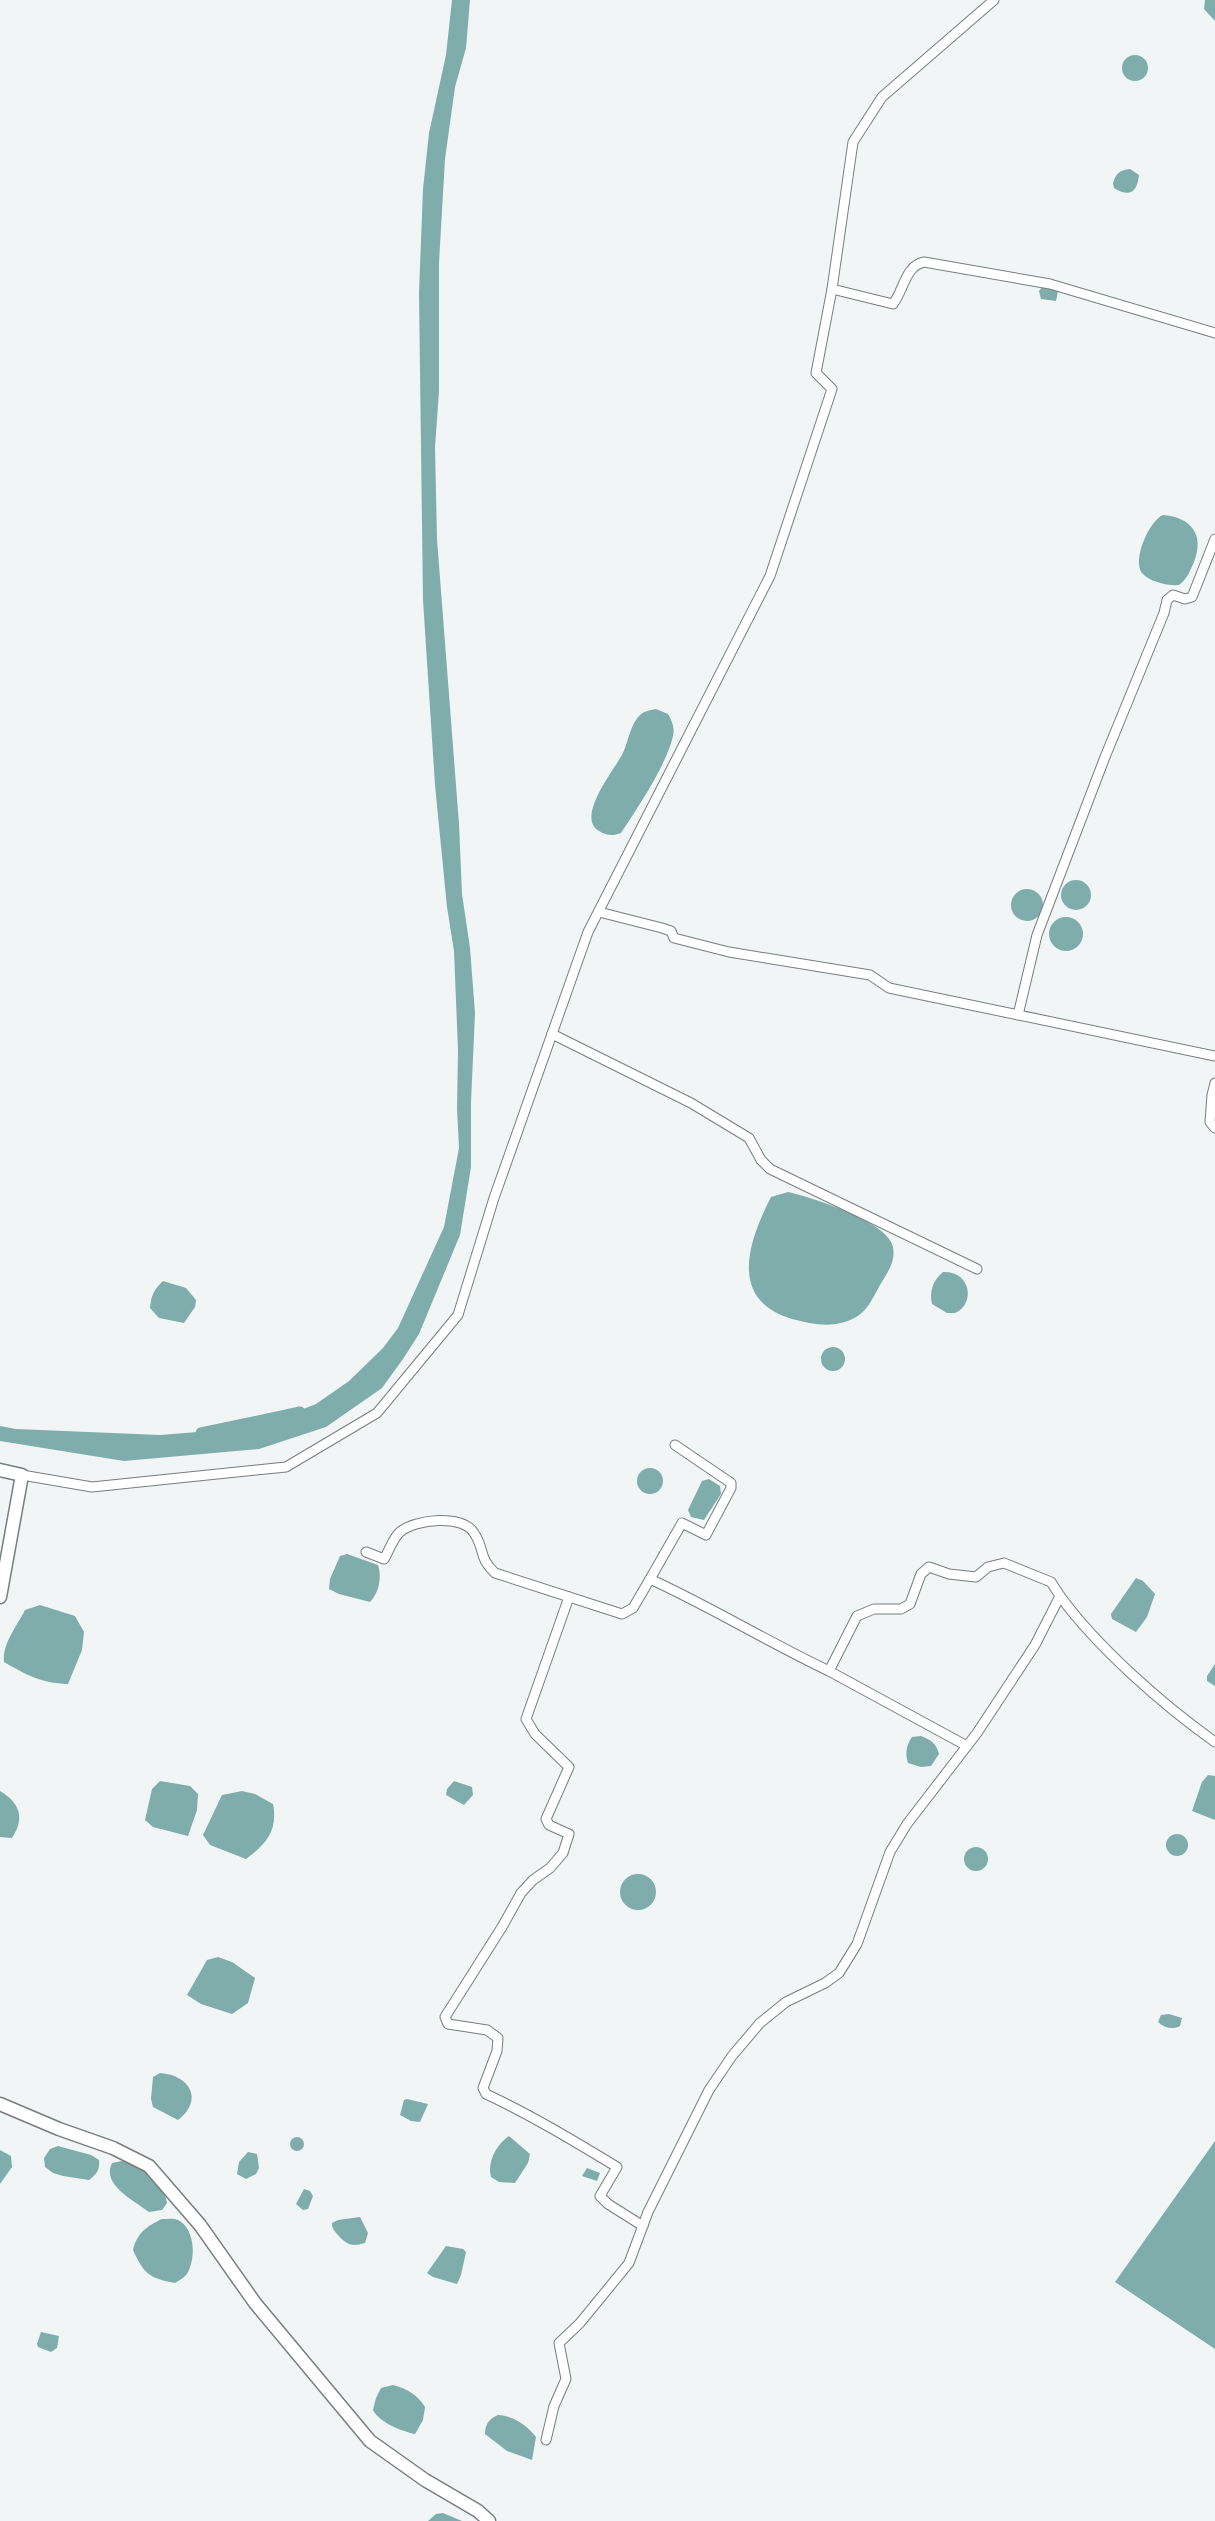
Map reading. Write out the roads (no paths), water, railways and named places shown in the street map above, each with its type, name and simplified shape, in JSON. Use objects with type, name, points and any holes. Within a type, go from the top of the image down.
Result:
[{"type":"main road","points":[[0,1470],[22,1475],[0,1596]]},
{"type":"main road","points":[[0,2104],[58,2129],[113,2148],[149,2166],[200,2225],[255,2303],[370,2441],[425,2480],[478,2511],[489,2521]]},
{"type":"street","points":[[22,1475],[92,1487],[286,1467],[377,1413],[458,1315],[494,1198],[588,932],[770,576],[832,389],[816,373],[832,288],[853,142],[882,97],[994,0]]},
{"type":"street","points":[[832,288],[893,304],[911,269],[916,263],[924,262],[1050,284],[1215,333]]},
{"type":"street","points":[[1018,1015],[1037,935],[1164,613],[1167,600],[1174,596],[1185,598],[1192,596],[1215,539]]},
{"type":"street","points":[[599,912],[662,928],[671,931],[674,938],[729,952],[870,975],[889,988],[1215,1056]]},
{"type":"street","points":[[552,1034],[692,1103],[749,1138],[762,1160],[770,1169],[978,1269]]},
{"type":"street","points":[[1215,1083],[1210,1122],[1215,1128]]},
{"type":"street","points":[[366,1552],[384,1559],[400,1532],[425,1522],[459,1521],[474,1531],[484,1563],[495,1573],[622,1614],[633,1608],[682,1523],[706,1535],[731,1488],[732,1482],[675,1445]]},
{"type":"street","points":[[829,1671],[857,1616],[874,1609],[901,1609],[910,1604],[921,1574],[929,1567],[949,1574],[976,1577],[988,1567],[1004,1563],[1051,1582],[1074,1615],[1140,1681],[1184,1720],[1215,1742]]},
{"type":"street","points":[[650,1579],[702,1603],[785,1650],[829,1671],[968,1746]]},
{"type":"street","points":[[546,2440],[554,2406],[566,2380],[559,2343],[580,2323],[629,2263],[648,2212],[714,2083],[732,2056],[760,2023],[786,2002],[825,1983],[839,1973],[857,1944],[890,1852],[907,1824],[968,1746],[1035,1646],[1060,1596]]},
{"type":"street","points":[[569,1597],[526,1720],[535,1734],[569,1767],[546,1819],[550,1825],[569,1834],[563,1853],[550,1868],[521,1893],[502,1927],[445,2017],[448,2024],[487,2030],[498,2038],[497,2051],[483,2088],[486,2094],[555,2129],[617,2166],[600,2196],[608,2204],[643,2226]]},
{"type":"water","points":[[452,0],[470,0],[466,48],[455,87],[445,159],[439,263],[439,391],[435,447],[437,539],[459,824],[462,894],[470,948],[475,1013],[471,1102],[471,1167],[460,1235],[419,1334],[403,1359],[382,1388],[326,1427],[259,1449],[124,1461],[0,1441],[0,1426],[16,1429],[160,1435],[223,1430],[273,1421],[316,1404],[349,1381],[383,1348],[398,1328],[444,1227],[459,1148],[457,1109],[458,1050],[454,951],[447,907],[435,785],[423,600],[419,293],[423,189],[429,133],[446,55]]},
{"type":"water","points":[[1205,0],[1215,0],[1215,21],[1204,9]]},
{"type":"water","points":[[1135,55],[1144,59],[1148,68],[1144,77],[1135,81],[1126,77],[1122,68],[1126,59]]},
{"type":"water","points":[[1130,169],[1139,175],[1132,192],[1124,193],[1114,188],[1113,183],[1117,174]]},
{"type":"water","points":[[1043,286],[1058,291],[1056,301],[1041,299],[1039,291]]},
{"type":"water","points":[[1163,515],[1173,516],[1188,524],[1193,529],[1198,544],[1190,572],[1179,585],[1154,581],[1145,576],[1139,567],[1139,559],[1144,541],[1152,525]]},
{"type":"water","points":[[656,709],[668,714],[672,722],[674,733],[669,748],[651,786],[621,833],[607,835],[599,831],[593,824],[594,804],[623,753],[634,722],[643,713]]},
{"type":"water","points":[[1076,880],[1087,884],[1091,895],[1087,906],[1076,910],[1065,906],[1061,895],[1065,884]]},
{"type":"water","points":[[1027,889],[1033,890],[1038,894],[1042,899],[1042,911],[1038,916],[1033,920],[1027,921],[1021,920],[1016,916],[1012,911],[1011,905],[1012,899],[1016,894],[1021,890]]},
{"type":"water","points":[[1066,917],[1073,918],[1078,922],[1082,927],[1082,941],[1078,946],[1073,950],[1066,951],[1059,950],[1054,946],[1050,941],[1049,934],[1050,927],[1054,922],[1059,918]]},
{"type":"water","points":[[788,1192],[814,1199],[864,1220],[888,1238],[893,1247],[894,1252],[890,1267],[869,1304],[856,1317],[835,1324],[823,1325],[804,1322],[772,1310],[758,1298],[751,1284],[749,1268],[756,1232],[771,1197]]},
{"type":"water","points":[[943,1272],[953,1273],[965,1282],[968,1296],[966,1303],[955,1313],[947,1313],[932,1304],[933,1286]]},
{"type":"water","points":[[163,1281],[186,1288],[196,1300],[195,1307],[184,1323],[159,1318],[150,1308],[154,1293]]},
{"type":"water","points":[[833,1347],[842,1350],[845,1359],[842,1368],[833,1371],[824,1368],[821,1359],[824,1350]]},
{"type":"water","points":[[650,1468],[659,1472],[663,1481],[659,1490],[650,1494],[641,1490],[637,1481],[641,1472]]},
{"type":"water","points":[[709,1479],[720,1486],[721,1494],[704,1520],[691,1517],[688,1510],[702,1481]]},
{"type":"water","points":[[347,1554],[378,1565],[379,1585],[376,1594],[370,1602],[339,1594],[329,1589],[330,1579],[340,1556]]},
{"type":"water","points":[[1136,1578],[1143,1581],[1155,1594],[1147,1617],[1136,1632],[1112,1619],[1111,1614]]},
{"type":"water","points":[[40,1605],[75,1616],[84,1632],[82,1650],[68,1684],[34,1678],[4,1662],[5,1649],[25,1610]]},
{"type":"water","points":[[1215,1664],[1215,1686],[1207,1681],[1207,1676]]},
{"type":"water","points":[[921,1736],[933,1742],[938,1750],[939,1754],[931,1766],[921,1767],[908,1763],[906,1753],[908,1743],[912,1737]]},
{"type":"water","points":[[1208,1775],[1215,1776],[1215,1820],[1192,1811],[1202,1782]]},
{"type":"water","points":[[160,1781],[190,1786],[198,1794],[197,1810],[188,1836],[153,1827],[145,1820],[152,1789]]},
{"type":"water","points":[[454,1781],[472,1787],[473,1795],[464,1805],[446,1795],[447,1789]]},
{"type":"water","points":[[0,1791],[12,1801],[18,1812],[18,1824],[12,1838],[0,1837]]},
{"type":"water","points":[[242,1791],[255,1794],[273,1804],[274,1814],[274,1822],[269,1836],[246,1859],[210,1845],[203,1835],[222,1795]]},
{"type":"water","points":[[1177,1834],[1185,1837],[1188,1845],[1185,1853],[1177,1856],[1169,1853],[1166,1845],[1169,1837]]},
{"type":"water","points":[[976,1847],[981,1848],[987,1854],[987,1864],[981,1870],[976,1871],[971,1870],[965,1864],[964,1859],[965,1854],[971,1848]]},
{"type":"water","points":[[638,1874],[651,1879],[656,1892],[651,1905],[638,1910],[625,1905],[620,1892],[625,1879]]},
{"type":"water","points":[[218,1957],[232,1962],[255,1978],[248,2003],[232,2014],[201,2004],[187,1995],[207,1960]]},
{"type":"water","points":[[1169,2014],[1182,2018],[1180,2026],[1169,2028],[1158,2022],[1161,2015]]},
{"type":"water","points":[[160,2073],[179,2078],[186,2083],[190,2090],[192,2097],[190,2104],[186,2112],[178,2120],[153,2107],[151,2099],[153,2077]]},
{"type":"water","points":[[404,2100],[428,2104],[420,2122],[411,2121],[400,2115]]},
{"type":"water","points":[[509,2136],[530,2154],[528,2163],[515,2183],[499,2182],[491,2177],[490,2171],[494,2154],[500,2144]]},
{"type":"water","points":[[297,2137],[302,2139],[304,2144],[302,2149],[297,2151],[292,2149],[290,2144],[292,2139]]},
{"type":"water","points":[[1215,2141],[1215,2349],[1115,2282]]},
{"type":"water","points":[[58,2146],[91,2155],[99,2160],[96,2173],[89,2180],[53,2173],[45,2167],[44,2158],[50,2149]]},
{"type":"water","points":[[0,2150],[11,2156],[12,2167],[0,2184]]},
{"type":"water","points":[[248,2152],[257,2154],[259,2168],[256,2174],[246,2179],[237,2174],[239,2162]]},
{"type":"water","points":[[122,2161],[145,2170],[157,2181],[167,2203],[162,2210],[149,2212],[121,2192],[115,2185],[110,2171],[112,2163]]},
{"type":"water","points":[[587,2168],[600,2173],[597,2181],[582,2176]]},
{"type":"water","points":[[304,2189],[310,2191],[313,2196],[308,2209],[303,2210],[296,2204]]},
{"type":"water","points":[[360,2217],[368,2233],[365,2243],[356,2245],[347,2243],[333,2228],[332,2223],[338,2220]]},
{"type":"water","points":[[162,2219],[176,2219],[183,2224],[192,2242],[193,2250],[189,2270],[185,2276],[175,2283],[148,2274],[133,2250],[137,2239],[143,2231]]},
{"type":"water","points":[[446,2246],[463,2249],[466,2252],[457,2284],[433,2277],[427,2273]]},
{"type":"water","points":[[41,2332],[59,2336],[57,2348],[51,2352],[38,2347],[37,2344]]},
{"type":"water","points":[[393,2385],[411,2393],[425,2407],[423,2420],[415,2434],[397,2429],[386,2423],[373,2410],[381,2388]]},
{"type":"water","points":[[498,2415],[509,2417],[519,2422],[536,2437],[532,2460],[507,2451],[485,2434],[488,2422]]},
{"type":"water","points":[[443,2513],[462,2521],[428,2521],[436,2514]]},
{"type":"waterway","points":[[201,1433],[300,1412]]}]
